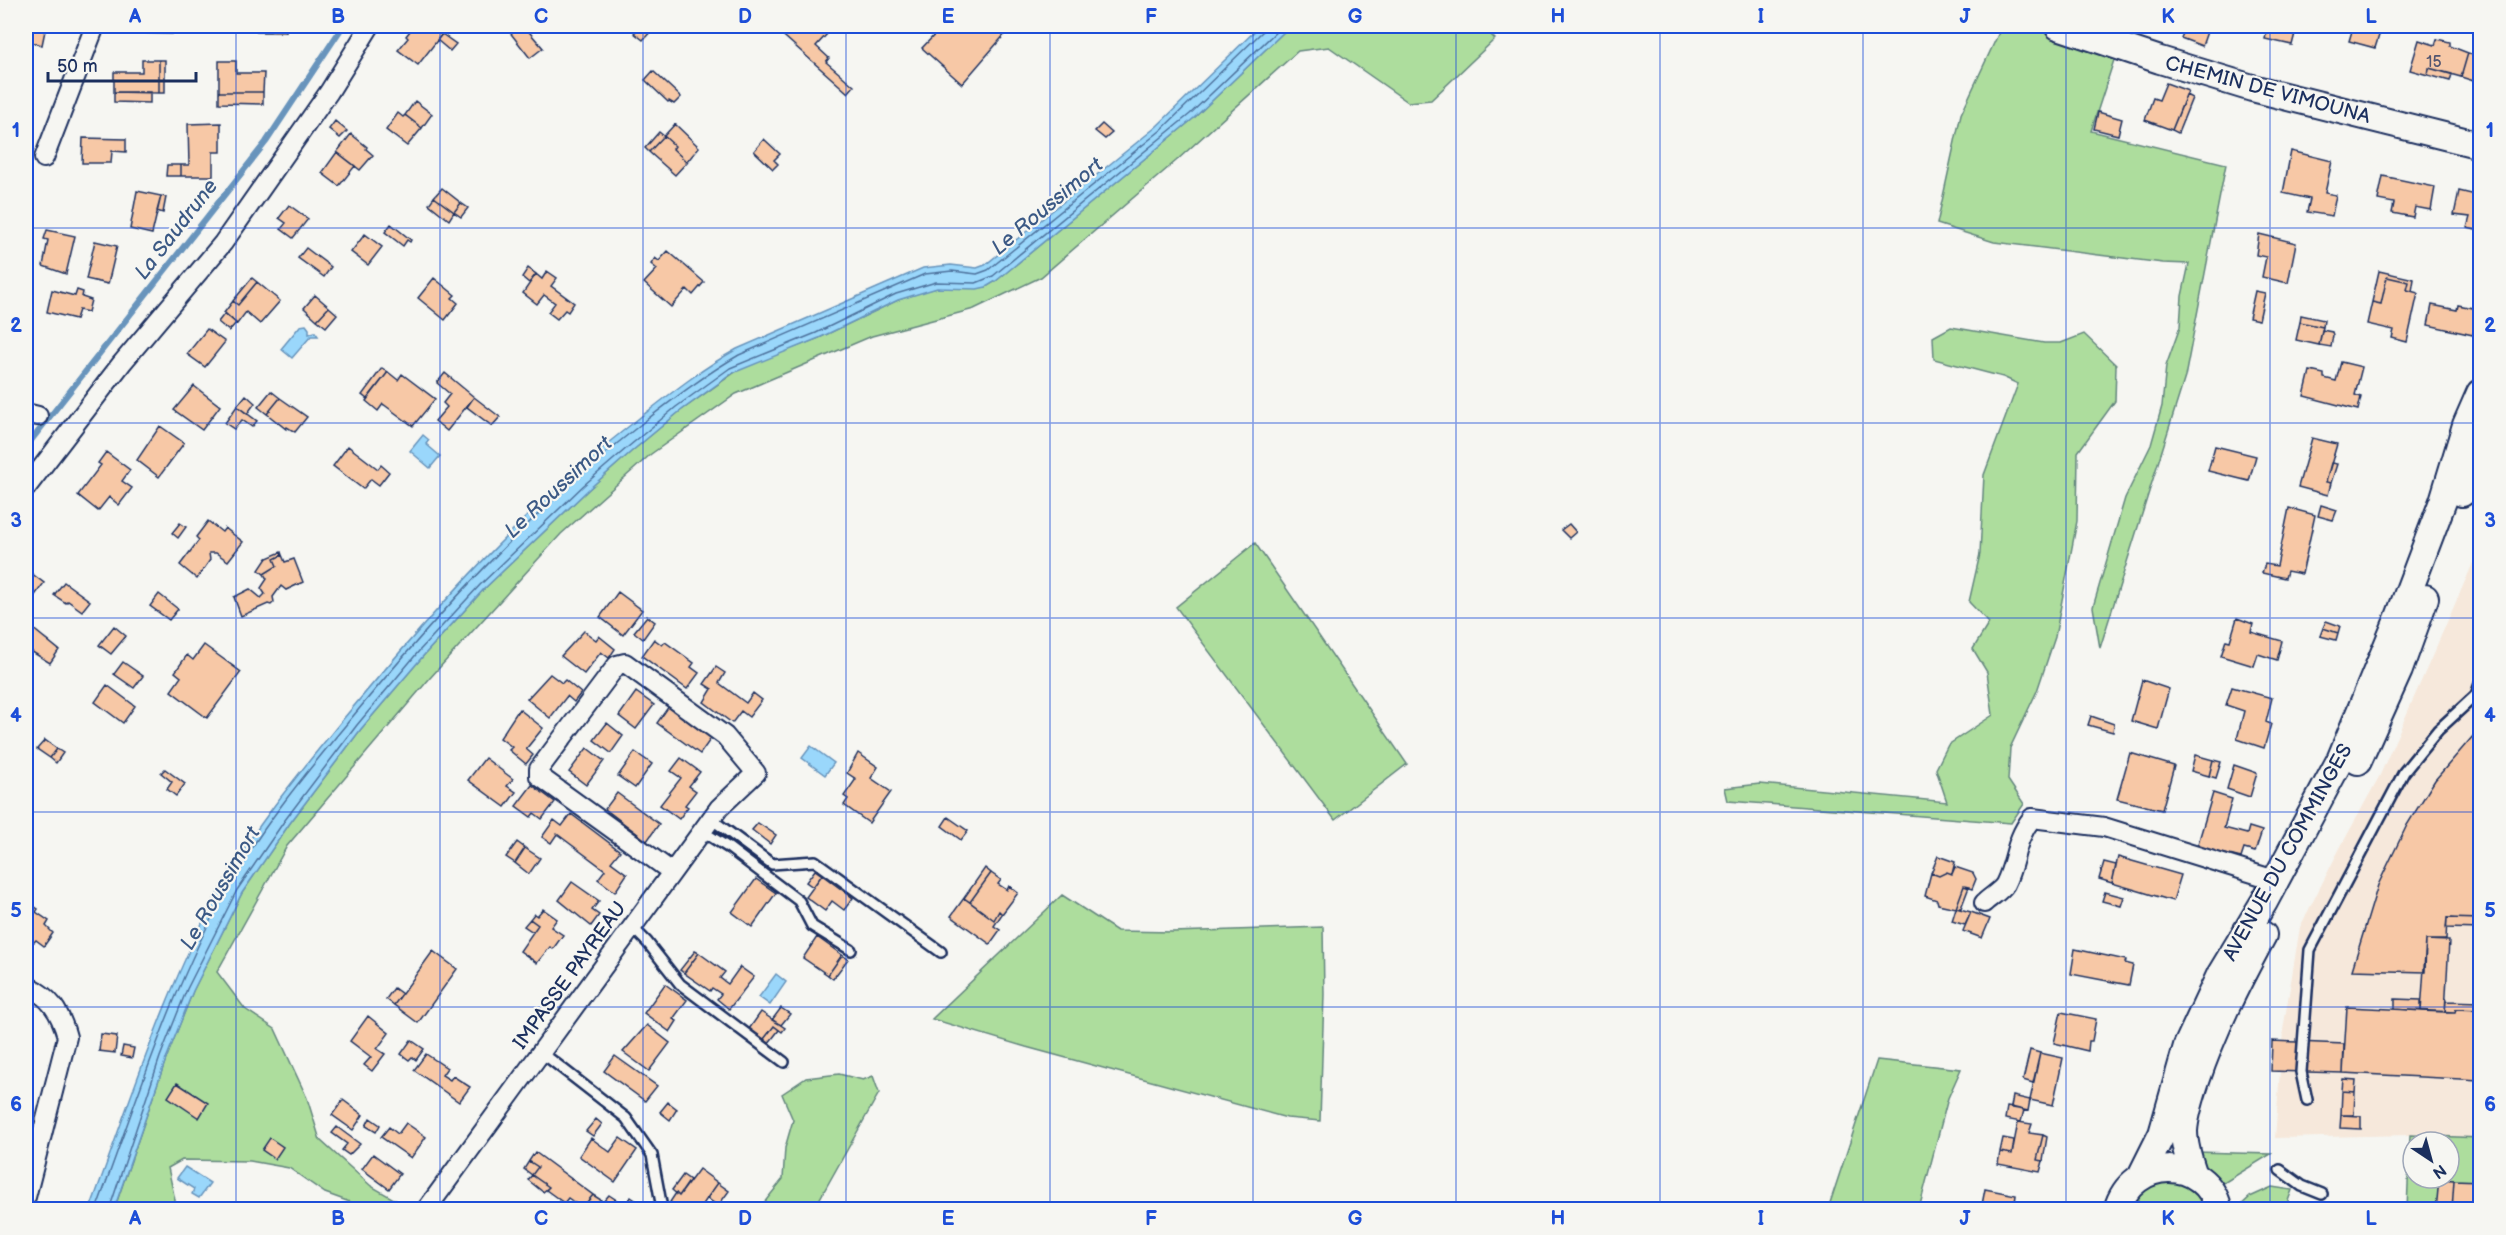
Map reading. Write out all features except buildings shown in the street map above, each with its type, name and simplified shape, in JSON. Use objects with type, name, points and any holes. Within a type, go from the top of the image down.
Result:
[{"type":"main road","name":"CHEMIN DE VIMOUNA","points":[[2058,26],[2252,88],[2481,145]]},
{"type":"main road","name":"AVENUE DU COMMINGES","points":[[2117,1209],[2124,1193],[2141,1176],[2162,1134],[2187,1046],[2220,975],[2340,760],[2399,617],[2443,501],[2466,425],[2481,393]]},
{"type":"main road","name":"AVENUE DU COMMINGES","points":[[2194,1175],[2188,1158],[2184,1129],[2210,1041],[2225,1005],[2318,838],[2362,752],[2399,670],[2481,441]]},
{"type":"main road","points":[[2141,1176],[2168,1169],[2194,1175],[2213,1193],[2219,1209]]},
{"type":"street","points":[[45,158],[95,26]]},
{"type":"street","points":[[26,488],[122,363],[222,243],[329,92],[369,26]]},
{"type":"street","name":"IMPASSE PAYREAU","points":[[426,1209],[632,927],[672,872],[706,825],[719,808],[756,773],[725,736],[625,663],[617,665],[538,769],[539,776],[672,872]]},
{"type":"street","points":[[1984,903],[2005,885],[2016,845],[2032,818],[2104,827],[2275,880]]},
{"type":"street","points":[[26,985],[40,992],[61,1014],[67,1037],[26,1197]]},
{"type":"lane","points":[[2307,1100],[2301,1072],[2310,950],[2403,772],[2438,730],[2476,695],[2481,684]]},
{"type":"lane","points":[[706,825],[729,848],[799,901],[812,926],[851,950]]},
{"type":"lane","points":[[706,825],[771,864],[815,861],[941,952]]},
{"type":"lane","points":[[632,927],[647,942],[680,984],[784,1062]]},
{"type":"lane","points":[[539,1054],[550,1059],[626,1118],[652,1155],[661,1203]]},
{"type":"lane","points":[[2280,1170],[2302,1186],[2322,1194]]},
{"type":"shaded area","points":[[2480,547],[2480,1138],[2461,1137],[2461,1130],[2401,1130],[2401,1135],[2275,1138],[2283,1030],[2300,927],[2380,775]]},
{"type":"green space","points":[[1290,26],[1482,26],[1495,39],[1431,100],[1408,102],[1329,47],[1298,51],[1176,161],[1041,277],[974,309],[872,336],[736,394],[651,454],[561,534],[430,678],[287,846],[217,972],[245,1009],[275,1029],[307,1098],[320,1140],[371,1186],[406,1206],[402,1209],[369,1209],[325,1193],[289,1168],[250,1161],[182,1160],[168,1168],[177,1209],[114,1210],[166,1059],[193,991],[242,893],[290,823],[361,729],[484,589],[632,451],[679,412],[741,368],[819,338],[898,300],[924,291],[937,288],[986,287],[996,281],[1194,118]]},
{"type":"green space","points":[[2002,26],[2034,26],[2115,57],[2091,131],[2226,164],[2185,377],[2100,648],[2093,607],[2125,498],[2151,445],[2162,406],[2166,366],[2180,327],[2182,296],[2189,264],[2163,263],[1994,242],[1937,224],[1961,114]]},
{"type":"green space","points":[[1951,327],[2044,343],[2061,343],[2084,334],[2116,365],[2115,401],[2078,452],[2077,521],[2055,637],[2037,691],[2010,748],[2008,780],[2024,804],[2011,823],[1728,801],[1725,788],[1760,784],[1947,802],[1936,769],[1948,745],[1993,715],[1987,672],[1973,649],[1989,623],[1969,602],[1980,554],[1984,475],[2018,384],[2003,377],[1934,359],[1933,337]]},
{"type":"green space","points":[[1255,543],[1407,764],[1335,820],[1176,607]]},
{"type":"green space","points":[[1062,895],[1117,931],[1173,932],[1323,927],[1324,994],[1320,1121],[1287,1118],[932,1019]]},
{"type":"green space","points":[[1877,1060],[1961,1069],[1948,1098],[1919,1209],[1828,1209]]},
{"type":"green space","points":[[839,1074],[863,1080],[873,1076],[879,1093],[814,1209],[759,1209],[783,1179],[785,1148],[793,1120],[782,1094],[806,1078]]},
{"type":"green space","points":[[2461,1137],[2480,1138],[2480,1209],[2407,1210],[2408,1190],[2461,1190]]},
{"type":"green space","points":[[2195,1152],[2271,1154],[2222,1184],[2203,1165]]},
{"type":"green space","points":[[2173,1180],[2201,1199],[2207,1210],[2128,1210],[2129,1205],[2152,1183]]},
{"type":"green space","points":[[2272,1187],[2292,1190],[2285,1209],[2237,1209],[2250,1197]]},
{"type":"water","name":"Le Roussimort","points":[[1260,26],[1290,26],[1194,118],[996,281],[977,289],[937,288],[898,300],[819,338],[733,373],[679,412],[632,451],[484,589],[361,729],[290,823],[242,893],[193,991],[166,1059],[114,1209],[90,1209],[167,1002],[203,922],[236,861],[280,798],[344,718],[447,599],[520,523],[597,452],[638,419],[698,373],[737,349],[923,268],[951,265],[977,268],[985,265],[1156,127]]},
{"type":"water","points":[[306,325],[309,334],[315,332],[318,336],[311,336],[292,358],[281,349],[300,326]]},
{"type":"water","points":[[423,435],[429,440],[426,444],[440,456],[430,468],[410,451]]},
{"type":"water","points":[[811,746],[834,763],[825,775],[802,758]]},
{"type":"water","points":[[776,974],[786,982],[770,1005],[759,997]]},
{"type":"water","points":[[185,1167],[210,1183],[199,1198],[192,1194],[194,1189],[177,1178]]},
{"type":"waterway","name":"La Saudrune","points":[[26,447],[266,142],[343,26]]}]
